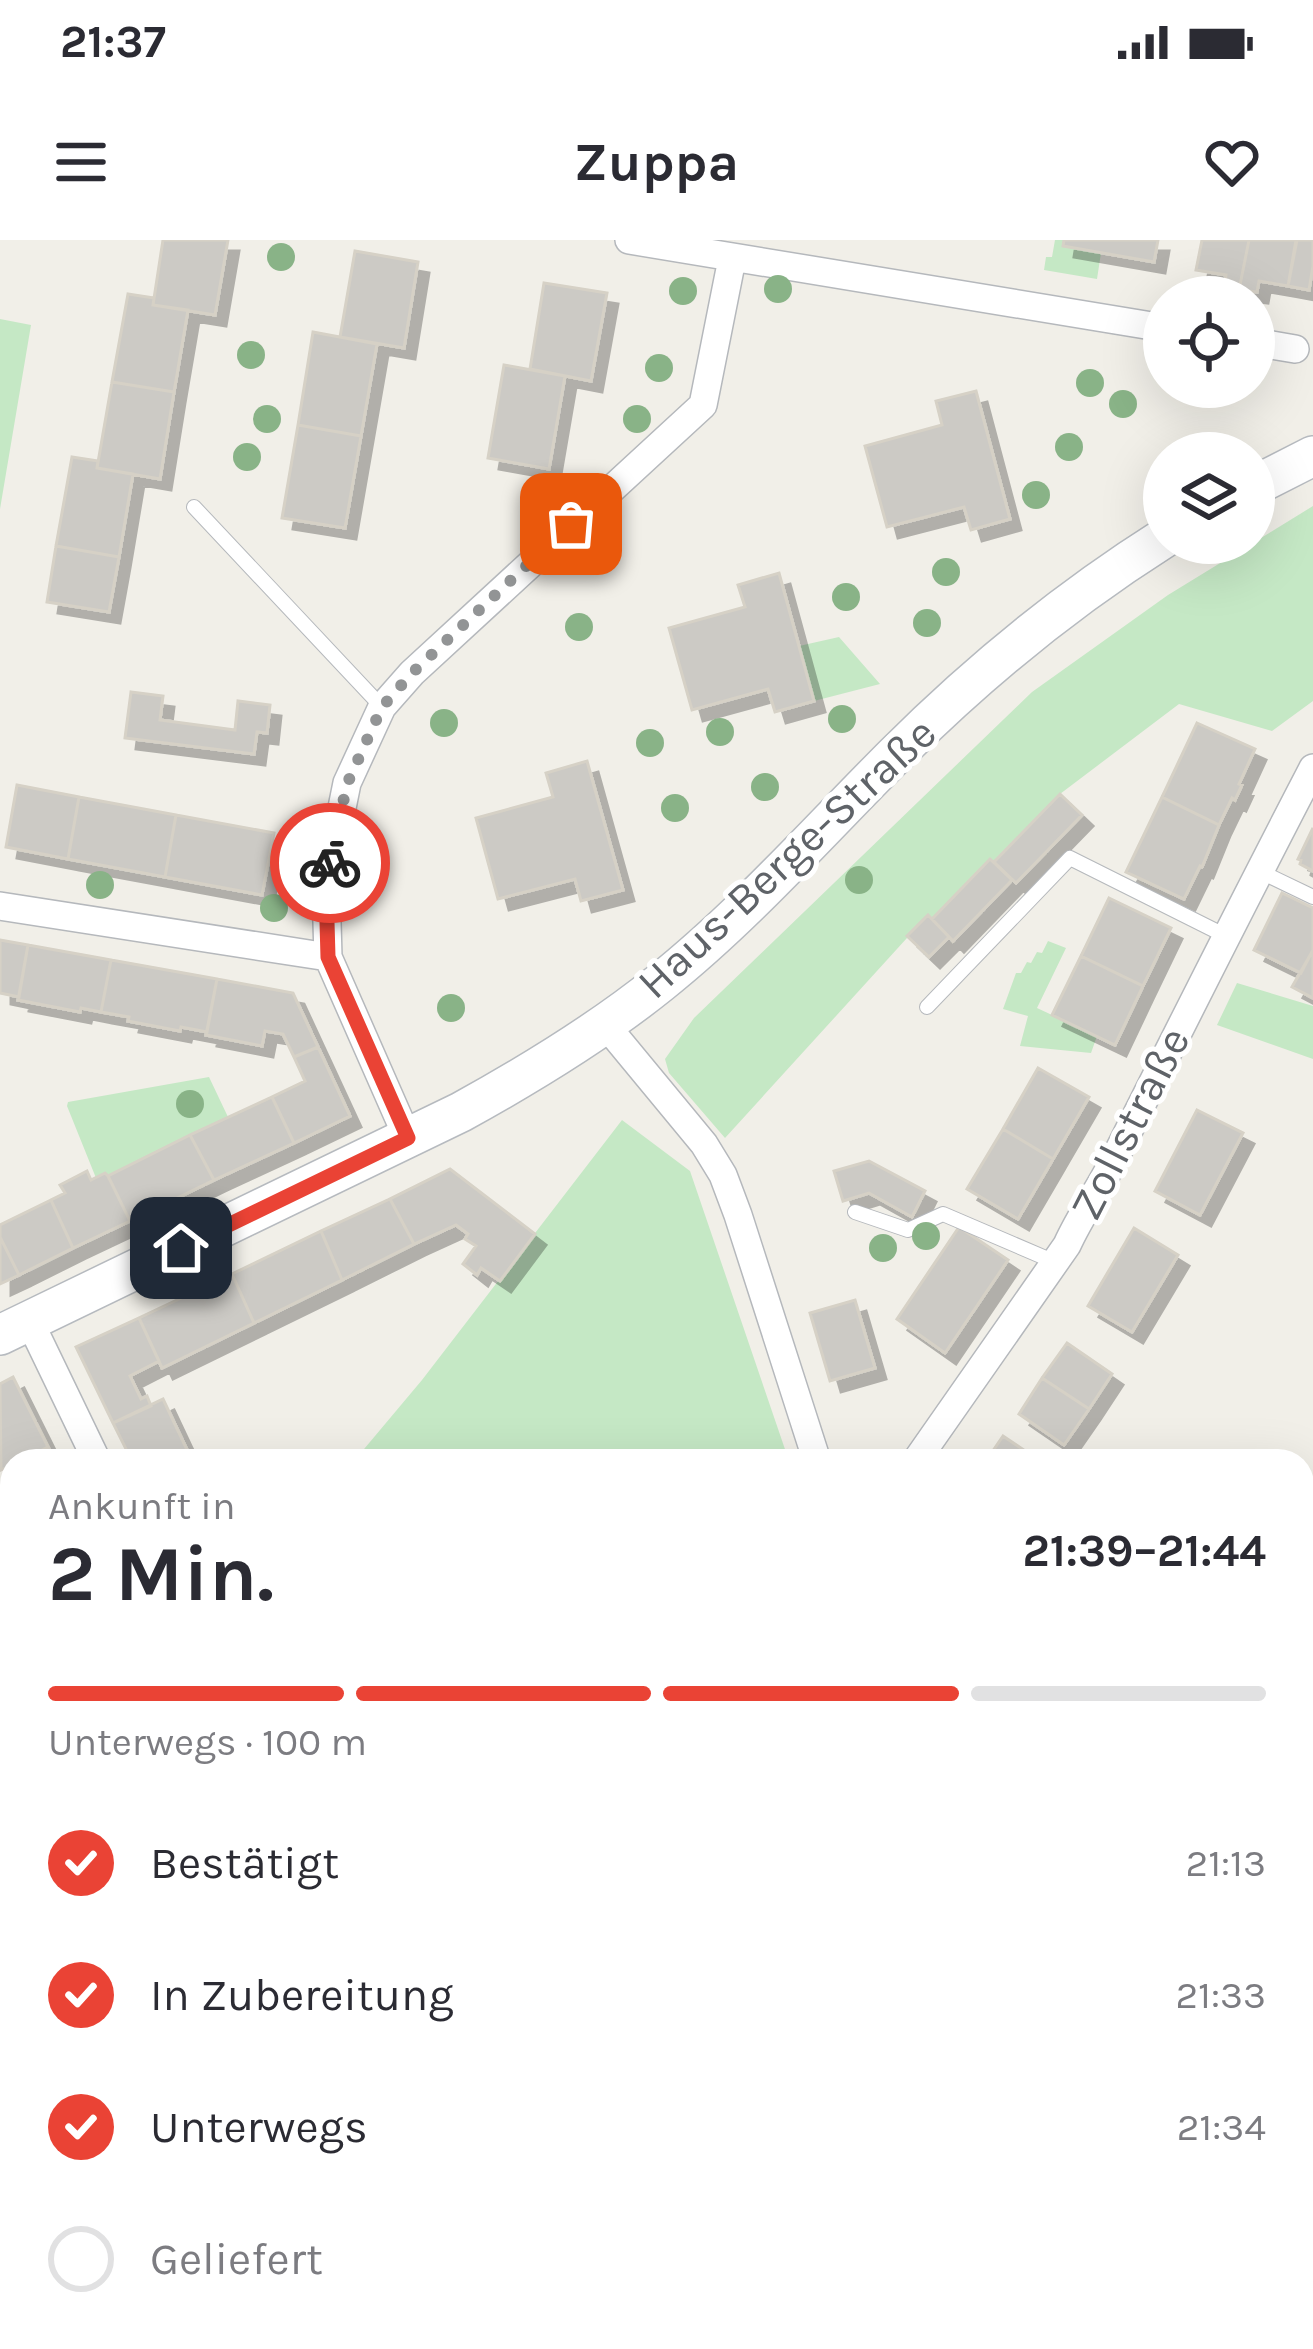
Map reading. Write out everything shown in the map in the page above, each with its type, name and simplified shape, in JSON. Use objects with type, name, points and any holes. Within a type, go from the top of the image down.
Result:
[{"type":"main road","points":[[1275,475],[1313,456]]},
{"type":"main road","name":"Haus-Berge-Straße","points":[[15,1328],[408,1138],[513,1082],[604,1023],[659,984],[723,928],[927,724],[1000,658],[1143,552]]},
{"type":"street","points":[[629,240],[1143,325]]},
{"type":"street","points":[[408,1138],[328,957],[326,887],[347,784],[382,707],[412,673],[703,405],[732,259]]},
{"type":"street","points":[[1275,346],[1295,349]]},
{"type":"street","name":"Zollstraße","points":[[924,1449],[1055,1262],[1113,1163],[1313,768]]},
{"type":"street","points":[[0,906],[328,957]]},
{"type":"street","points":[[604,1023],[704,1144],[723,1175],[813,1449]]},
{"type":"street","points":[[15,1328],[90,1449]]},
{"type":"lane","points":[[194,507],[382,707]]},
{"type":"lane","points":[[927,1007],[1070,857],[1226,936]]},
{"type":"lane","points":[[1259,871],[1313,897]]},
{"type":"lane","points":[[855,1212],[902,1229],[943,1214],[1055,1262]]},
{"type":"green space","points":[[1055,240],[1101,253],[1097,279],[1044,270]]},
{"type":"green space","points":[[0,319],[31,325],[0,509]]},
{"type":"green space","points":[[1313,506],[1313,701],[1272,731],[1179,704],[1060,794],[932,919],[927,916],[725,1138],[669,1073],[665,1059],[694,1018],[1032,692],[1219,564],[1275,564],[1275,529]]},
{"type":"green space","points":[[839,637],[880,684],[814,701],[799,646]]},
{"type":"green space","points":[[1048,941],[1066,948],[1037,1008],[1097,1036],[1091,1053],[1020,1046],[1028,1016],[1003,1009],[1016,973],[1037,952],[1042,953]]},
{"type":"green space","points":[[1237,983],[1313,1006],[1313,1059],[1217,1025]]},
{"type":"green space","points":[[209,1077],[228,1117],[96,1178],[68,1102]]},
{"type":"green space","points":[[622,1120],[690,1171],[785,1449],[364,1449]]},
{"type":"building","points":[[163,240],[228,240],[215,315],[153,305]]},
{"type":"building","points":[[1064,240],[1158,240],[1154,262],[1063,246]]},
{"type":"building","points":[[1202,240],[1249,240],[1242,276],[1196,270]]},
{"type":"building","points":[[1249,240],[1296,240],[1288,286],[1275,284],[1275,276],[1242,276]]},
{"type":"building","points":[[1297,240],[1313,240],[1309,290],[1288,286]]},
{"type":"building","points":[[355,251],[418,262],[404,348],[340,337]]},
{"type":"building","points":[[544,283],[607,293],[591,381],[530,369]]},
{"type":"building","points":[[128,294],[154,298],[153,305],[188,310],[174,392],[112,382]]},
{"type":"building","points":[[313,332],[377,344],[361,436],[298,425]]},
{"type":"building","points":[[504,365],[565,376],[549,469],[488,458]]},
{"type":"building","points":[[112,382],[174,392],[160,479],[97,468]]},
{"type":"building","points":[[976,391],[1010,519],[971,530],[964,507],[887,527],[865,446],[942,425],[936,401]]},
{"type":"building","points":[[298,425],[361,436],[345,528],[282,518]]},
{"type":"building","points":[[72,457],[98,461],[97,468],[133,474],[119,557],[56,546]]},
{"type":"building","points":[[56,546],[119,557],[109,612],[47,602]]},
{"type":"building","points":[[779,573],[814,701],[775,712],[768,689],[692,710],[669,628],[745,607],[738,585]]},
{"type":"building","points":[[131,692],[163,696],[160,720],[235,730],[238,701],[270,705],[267,733],[257,732],[254,754],[125,738]]},
{"type":"building","points":[[1197,723],[1255,749],[1235,800],[1232,798],[1219,825],[1162,797]]},
{"type":"building","points":[[587,761],[623,890],[581,901],[575,879],[498,899],[476,818],[553,797],[546,773]]},
{"type":"building","points":[[17,785],[79,797],[68,859],[6,847]]},
{"type":"building","points":[[1060,794],[1082,815],[1016,883],[994,862]]},
{"type":"building","points":[[79,797],[176,815],[165,877],[68,859]]},
{"type":"building","points":[[1162,797],[1219,825],[1184,899],[1126,872]]},
{"type":"building","points":[[176,815],[274,833],[262,895],[165,877]]},
{"type":"building","points":[[1313,828],[1313,871],[1298,859]]},
{"type":"building","points":[[990,859],[1012,880],[953,941],[932,919]]},
{"type":"building","points":[[1282,893],[1313,908],[1313,950],[1301,973],[1254,950]]},
{"type":"building","points":[[1109,898],[1171,928],[1143,986],[1081,956]]},
{"type":"building","points":[[928,915],[949,937],[929,957],[907,936]]},
{"type":"building","points":[[0,940],[28,945],[19,997],[0,993]]},
{"type":"building","points":[[28,945],[111,960],[101,1012],[18,1000]]},
{"type":"building","points":[[1313,950],[1313,998],[1292,987]]},
{"type":"building","points":[[1081,956],[1143,986],[1115,1045],[1052,1015]]},
{"type":"building","points":[[111,960],[217,979],[207,1032],[181,1027],[180,1031],[101,1012]]},
{"type":"building","points":[[217,979],[293,993],[318,1047],[294,1057],[283,1034],[265,1031],[262,1046],[206,1035]]},
{"type":"building","points":[[318,1047],[350,1116],[294,1143],[272,1097],[305,1081],[294,1057]]},
{"type":"building","points":[[1038,1068],[1089,1097],[1053,1159],[1003,1129]]},
{"type":"building","points":[[272,1097],[294,1143],[214,1180],[190,1135]]},
{"type":"building","points":[[1197,1110],[1243,1133],[1200,1215],[1155,1191]]},
{"type":"building","points":[[1003,1129],[1053,1159],[1018,1219],[967,1189]]},
{"type":"building","points":[[190,1135],[214,1180],[130,1221],[108,1176]]},
{"type":"building","points":[[869,1161],[925,1191],[912,1217],[869,1193],[843,1201],[834,1171]]},
{"type":"building","points":[[450,1169],[535,1234],[500,1281],[481,1268],[477,1275],[463,1264],[476,1246],[456,1225],[414,1244],[390,1199]]},
{"type":"building","points":[[87,1171],[91,1180],[105,1173],[108,1176],[130,1221],[73,1248],[51,1200],[65,1193],[60,1185]]},
{"type":"building","points":[[390,1199],[414,1244],[342,1280],[321,1231]]},
{"type":"building","points":[[51,1200],[73,1248],[19,1275],[0,1237],[0,1225]]},
{"type":"building","points":[[959,1227],[1008,1260],[945,1353],[897,1319]]},
{"type":"building","points":[[1134,1228],[1178,1255],[1132,1332],[1088,1306]]},
{"type":"building","points":[[321,1231],[342,1280],[254,1323],[232,1274]]},
{"type":"building","points":[[0,1237],[19,1275],[0,1284]]},
{"type":"building","points":[[232,1274],[254,1323],[162,1368],[139,1318]]},
{"type":"building","points":[[855,1300],[875,1368],[830,1381],[810,1313]]},
{"type":"building","points":[[139,1318],[159,1361],[130,1376],[141,1399],[147,1396],[151,1406],[113,1423],[76,1347]]},
{"type":"building","points":[[1067,1343],[1112,1374],[1089,1409],[1042,1378]]},
{"type":"building","points":[[13,1377],[48,1447],[1,1449],[0,1384]]},
{"type":"building","points":[[1042,1378],[1089,1409],[1064,1445],[1019,1414]]},
{"type":"building","points":[[163,1399],[187,1449],[126,1449],[113,1423]]},
{"type":"building","points":[[1003,1436],[1022,1449],[994,1449]]},
{"type":"way so far","points":[[330,863],[347,784],[382,707],[571,524]]},
{"type":"route","points":[[181,1248],[408,1138],[328,957],[330,863]]}]
